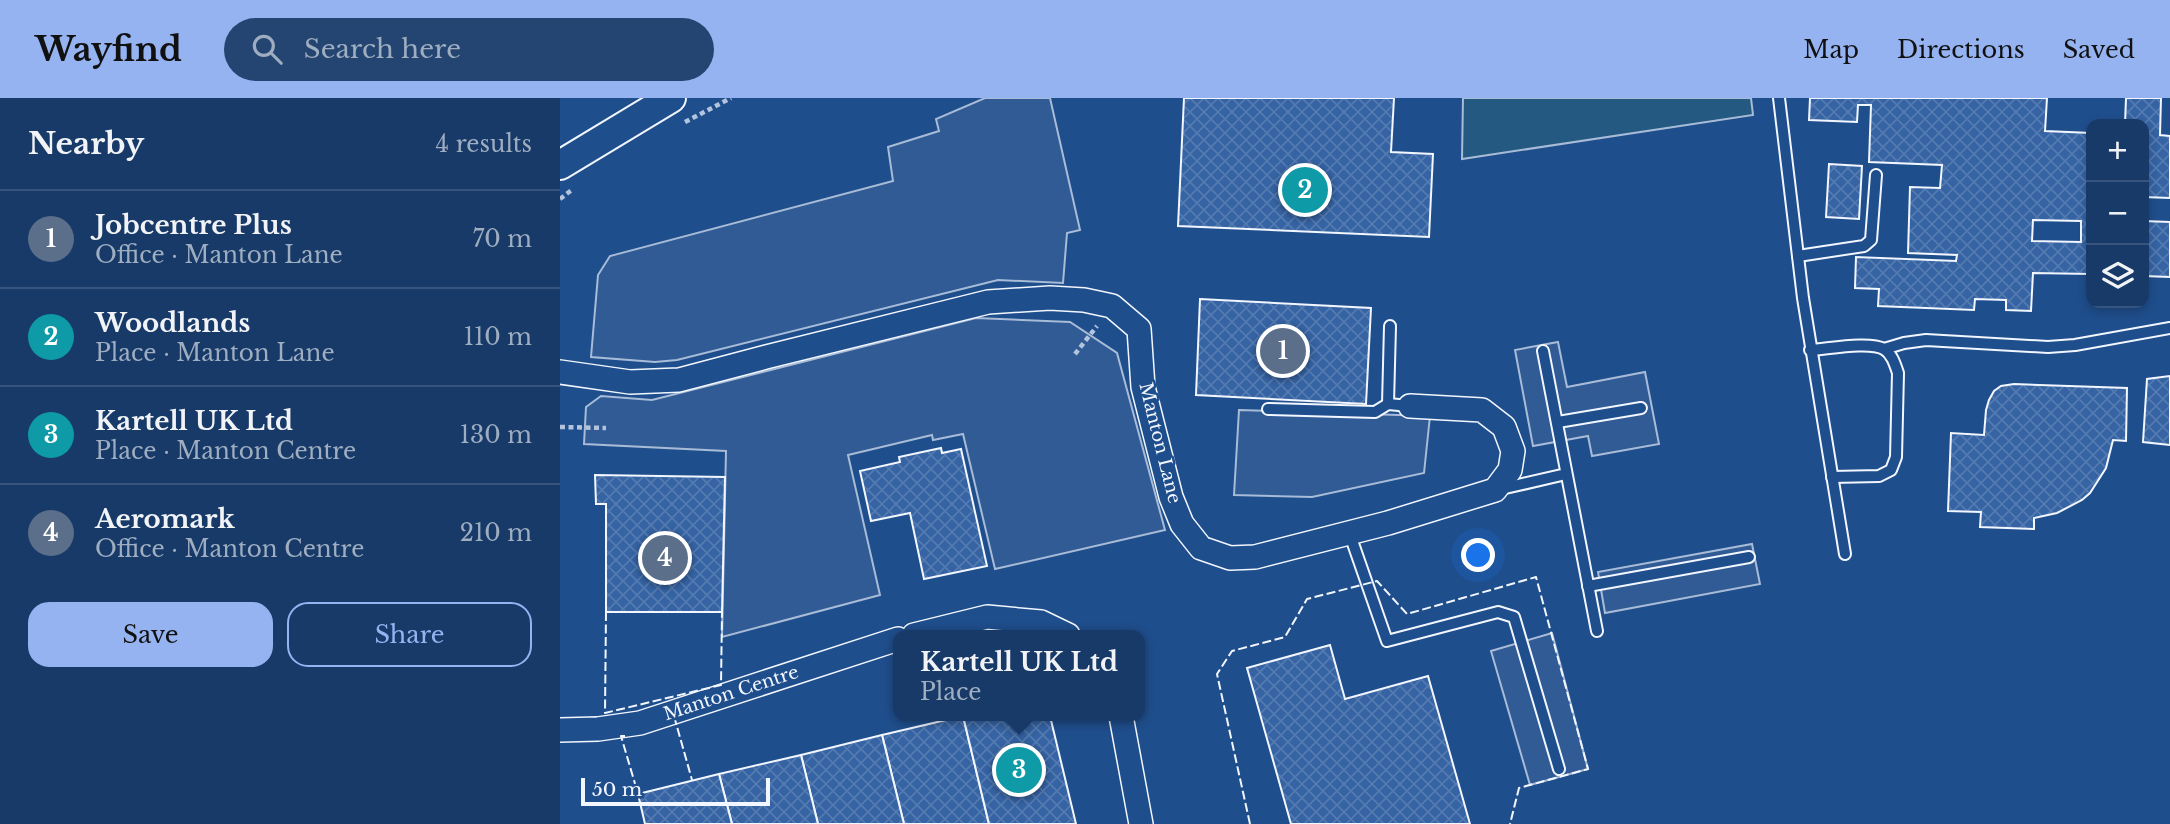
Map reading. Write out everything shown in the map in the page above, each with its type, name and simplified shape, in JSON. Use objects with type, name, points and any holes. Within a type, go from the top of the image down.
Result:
[{"type":"street","points":[[560,165],[671,98]]},
{"type":"street","name":"Manton Lane","points":[[560,372],[630,382],[679,380],[988,302],[1050,298],[1084,300],[1112,306],[1139,329],[1143,387],[1171,497],[1182,524],[1201,548],[1230,558],[1255,557],[1388,523],[1495,490]]},
{"type":"street","points":[[1399,405],[1482,410],[1504,427],[1513,451],[1510,470],[1495,490]]},
{"type":"street","points":[[934,630],[987,617],[1041,622],[1058,630]]},
{"type":"street","name":"Manton Centre","points":[[560,730],[598,729],[640,723],[893,641]]},
{"type":"street","points":[[1122,721],[1141,824]]},
{"type":"lane","points":[[1779,98],[1810,350],[1845,554]]},
{"type":"lane","points":[[1798,256],[1864,246],[1871,240],[1876,175]]},
{"type":"lane","points":[[1268,409],[1375,412],[1399,405],[1390,326]]},
{"type":"lane","points":[[1810,350],[1872,346],[1884,349],[1927,340],[2048,347],[2075,345],[2170,328]]},
{"type":"lane","points":[[1832,477],[1879,475],[1891,470],[1896,457],[1898,373],[1894,359],[1884,349]]},
{"type":"lane","points":[[1543,351],[1597,631]]},
{"type":"lane","points":[[1558,422],[1641,408]]},
{"type":"lane","points":[[1495,490],[1566,474]]},
{"type":"lane","points":[[1349,532],[1387,641],[1498,612],[1514,617],[1559,769]]},
{"type":"lane","points":[[1588,586],[1749,557]]},
{"type":"path","points":[[1075,354],[1112,306]]},
{"type":"path","points":[[560,427],[606,428]]},
{"type":"shaded area","points":[[985,98],[1050,98],[1080,230],[1067,233],[1063,283],[998,280],[677,360],[655,362],[591,357],[598,275],[610,256],[893,181],[888,147],[939,131],[936,119]]},
{"type":"shaded area","points":[[1463,98],[1751,98],[1753,115],[1462,159]]},
{"type":"shaded area","points":[[976,318],[1070,322],[1117,353],[1165,530],[995,569],[963,434],[933,440],[932,435],[848,455],[880,595],[722,637],[726,451],[584,444],[586,407],[601,396],[652,400]]},
{"type":"shaded area","points":[[1558,342],[1567,387],[1645,372],[1659,444],[1592,456],[1588,436],[1533,446],[1515,350]]},
{"type":"shaded area","points":[[1239,410],[1430,416],[1424,473],[1312,497],[1234,495]]},
{"type":"shaded area","points":[[1752,544],[1760,584],[1605,613],[1598,572]]},
{"type":"shaded area","points":[[1552,633],[1588,769],[1530,785],[1491,651]]},
{"type":"building","points":[[1184,98],[1394,98],[1391,152],[1433,154],[1429,237],[1178,226]]},
{"type":"building","points":[[1810,98],[2047,98],[2045,131],[2086,133],[2086,274],[2033,273],[2031,311],[2006,310],[2006,300],[1975,299],[1974,310],[1878,306],[1879,289],[1855,288],[1856,257],[1956,261],[1957,255],[1908,253],[1910,187],[1940,188],[1942,165],[1869,162],[1871,105],[1858,105],[1857,122],[1809,120]],"holes":[[[2033,220],[2081,221],[2081,242],[2032,241]]]},
{"type":"building","points":[[2126,98],[2161,98],[2160,135],[2170,136],[2170,198],[2149,197],[2149,119],[2125,119]]},
{"type":"building","points":[[1829,164],[1862,166],[1859,219],[1826,217]]},
{"type":"building","points":[[2149,221],[2170,222],[2170,277],[2149,276]]},
{"type":"building","points":[[1200,299],[1371,308],[1366,404],[1196,395]]},
{"type":"building","points":[[2170,376],[2170,445],[2143,442],[2147,379]]},
{"type":"building","points":[[2014,384],[2127,388],[2126,441],[2113,440],[2106,468],[2090,493],[2057,513],[2034,518],[2034,529],[1980,527],[1981,512],[1948,511],[1951,433],[1984,435],[1986,410],[1994,391],[2001,386]]},
{"type":"building","points":[[941,448],[942,453],[961,449],[987,566],[924,579],[910,513],[871,521],[860,471],[900,462],[899,457]]},
{"type":"building","points":[[595,475],[725,477],[722,612],[606,612],[606,504],[596,504]]},
{"type":"building","points":[[1330,645],[1345,699],[1428,676],[1470,824],[1291,824],[1247,668]]},
{"type":"building","points":[[942,721],[964,721],[989,824],[904,824],[882,735]]},
{"type":"building","points":[[964,721],[1051,721],[1076,824],[989,824]]},
{"type":"building","points":[[882,735],[904,824],[818,824],[801,755]]},
{"type":"building","points":[[801,755],[818,824],[732,824],[719,774]]},
{"type":"building","points":[[719,774],[732,824],[645,824],[638,794]]},
{"type":"fence","points":[[1250,824],[1217,674],[1232,651],[1285,637],[1307,599],[1377,581],[1407,614],[1536,577],[1588,769],[1519,788],[1510,824]]},
{"type":"fence","points":[[606,612],[605,713],[721,685],[722,612]]},
{"type":"fence","points":[[674,716],[692,780]]},
{"type":"fence","points":[[625,736],[621,736],[638,794]]},
{"type":"place","name":"Woodlands","points":[[1305,190]]},
{"type":"place","name":"Jobcentre Plus","points":[[1283,351]]},
{"type":"place","name":"Aeromark","points":[[665,558]]},
{"type":"place","name":"Kartell UK Ltd","points":[[1019,770]]}]
